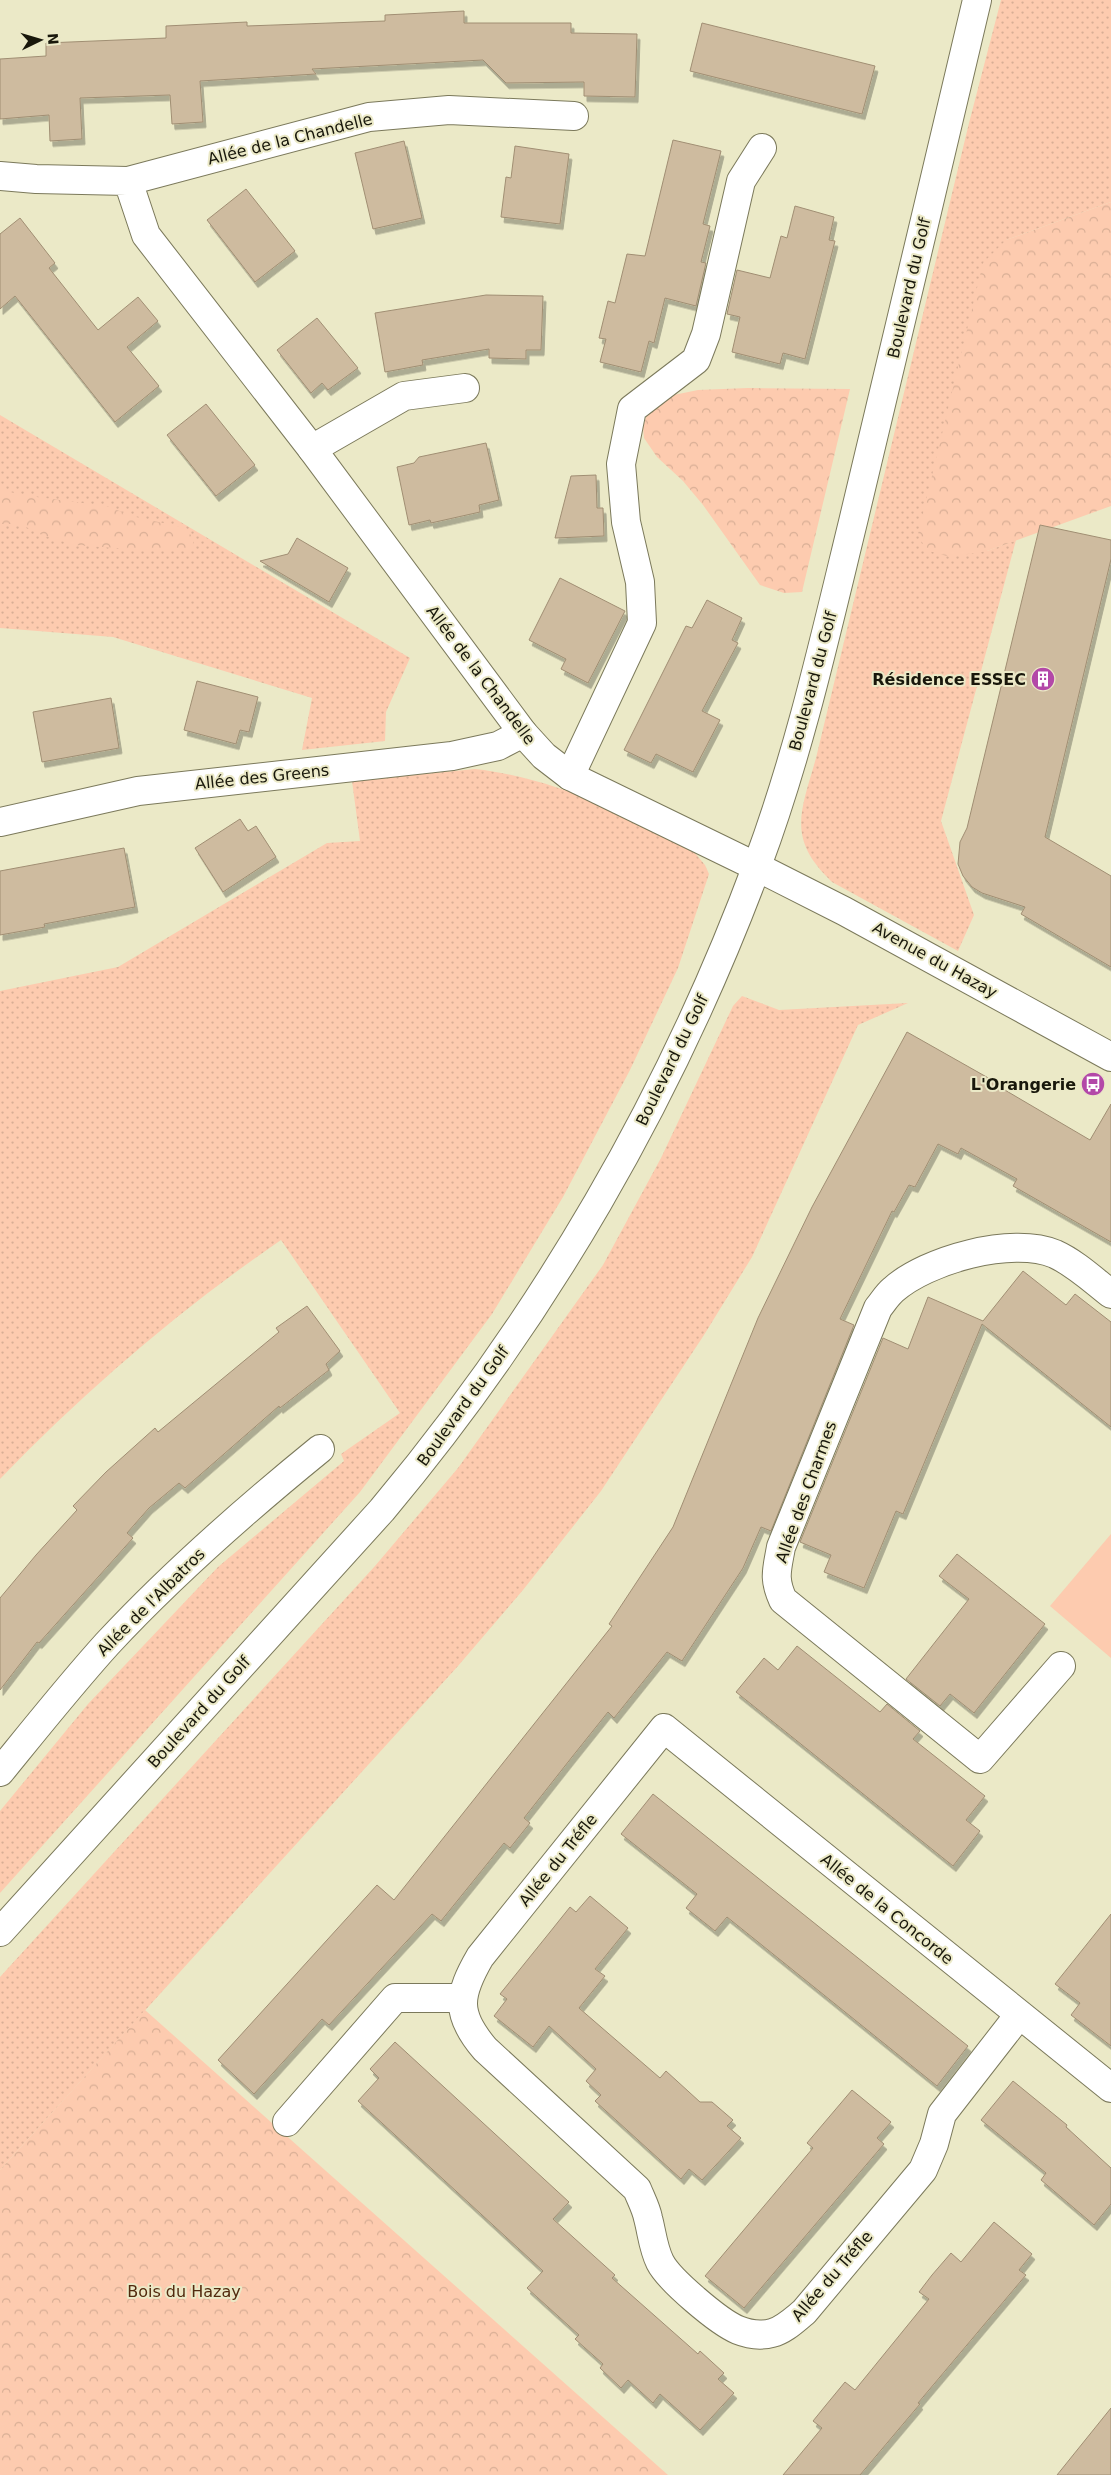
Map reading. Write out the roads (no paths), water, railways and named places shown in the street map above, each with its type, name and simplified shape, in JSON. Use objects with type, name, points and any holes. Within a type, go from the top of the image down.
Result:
[{"type":"street","name":"Boulevard du Golf","points":[[0,1932],[382,1510],[471,1398],[573,1244],[643,1122],[695,1014],[757,867],[792,758],[830,620],[976,0]]},
{"type":"street","name":"Allée de la Chandelle","points":[[0,176],[36,179],[128,181],[369,117],[449,110],[574,116]]},
{"type":"street","points":[[570,776],[642,623],[640,582],[626,522],[621,464],[632,409],[696,360],[706,334],[741,180],[762,148]]},
{"type":"street","name":"Allée de la Chandelle","points":[[128,181],[146,236],[312,449],[523,734],[544,756],[570,776],[757,867]]},
{"type":"street","points":[[312,449],[404,396],[465,388]]},
{"type":"street","name":"Allée des Greens","points":[[0,822],[138,791],[452,756],[498,746],[523,734]]},
{"type":"street","name":"Avenue du Hazay","points":[[757,867],[844,911],[1111,1057]]},
{"type":"street","name":"Allée des Charmes","points":[[1061,1666],[980,1760],[783,1600],[776,1584],[777,1570],[781,1547],[878,1308],[893,1290],[939,1264],[1005,1248],[1026,1248],[1054,1254],[1080,1269],[1111,1294]]},
{"type":"street","name":"Allée de l'Albatros","points":[[0,1772],[106,1645],[165,1584],[238,1516],[320,1449]]},
{"type":"street","name":"Allée du Tréfle","points":[[664,1728],[480,1957],[466,1980],[462,1998],[470,2031],[485,2049],[637,2189],[648,2217],[653,2246],[661,2264],[676,2282],[707,2310],[737,2330],[753,2334],[772,2333],[787,2326],[804,2312],[923,2170],[934,2144],[942,2114],[1019,2015]]},
{"type":"street","name":"Allée de la Concorde","points":[[664,1728],[1111,2088]]},
{"type":"street","points":[[287,2122],[395,1998],[462,1998]]},
{"type":"place","name":"Résidence ESSEC","points":[[1043,679]]},
{"type":"place","name":"L'Orangerie","points":[[1093,1084]]},
{"type":"park label","name":"Bois du Hazay","points":[[184,2291]]}]
